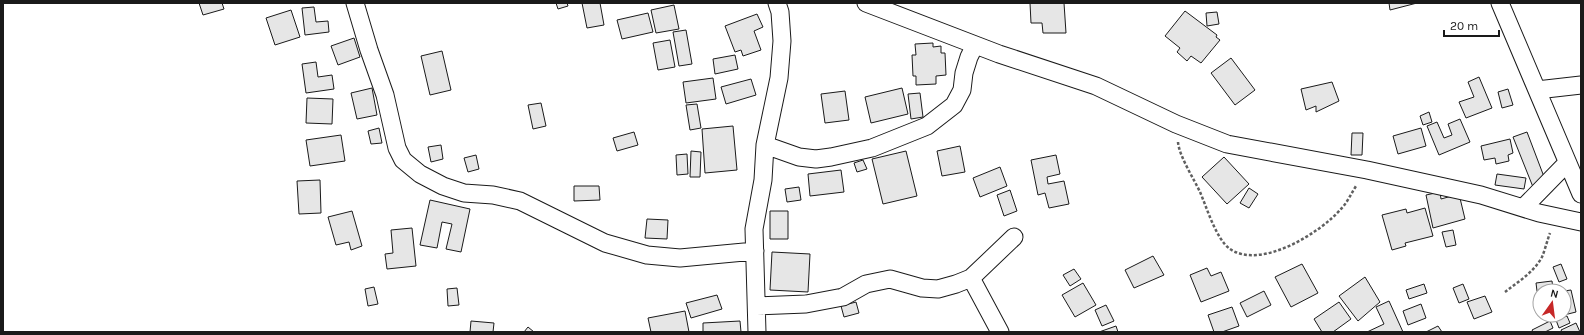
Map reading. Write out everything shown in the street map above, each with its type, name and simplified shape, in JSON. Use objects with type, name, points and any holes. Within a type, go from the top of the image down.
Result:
[{"type":"street","points":[[355,3],[368,50],[385,94],[397,148],[403,160],[420,174],[443,186],[464,193],[493,195],[520,202],[604,243],[647,255],[680,258],[755,251]]},
{"type":"street","points":[[757,332],[754,229],[763,180],[765,145],[779,78],[782,41],[780,12],[777,3]]},
{"type":"street","points":[[866,3],[975,45],[1096,86],[1176,124],[1227,144],[1367,170],[1481,195],[1560,218],[1581,222]]},
{"type":"street","points":[[1500,3],[1581,194]]},
{"type":"street","points":[[765,145],[799,157],[816,159],[872,148],[927,126],[954,105],[962,90],[964,73],[975,45]]},
{"type":"street","points":[[1537,90],[1581,85]]},
{"type":"street","points":[[1523,208],[1567,163]]},
{"type":"street","points":[[757,306],[806,304],[843,297],[866,284],[890,279],[922,288],[938,289],[971,278],[1014,237]]},
{"type":"street","points":[[971,278],[1000,332]]},
{"type":"path","points":[[1176,124],[1178,148],[1194,178],[1220,238],[1230,249],[1244,254],[1271,254],[1298,242],[1341,209],[1367,170]]},
{"type":"path","points":[[1505,292],[1533,270],[1542,256],[1551,230],[1560,218]]},
{"type":"building","points":[[199,3],[222,3],[224,9],[203,15]]},
{"type":"building","points":[[556,3],[567,3],[568,6],[558,9]]},
{"type":"building","points":[[582,3],[600,3],[604,25],[587,28]]},
{"type":"building","points":[[1030,3],[1064,3],[1066,33],[1043,33],[1042,23],[1031,23]]},
{"type":"building","points":[[1389,3],[1417,3],[1390,10]]},
{"type":"building","points":[[674,5],[679,29],[656,33],[651,10]]},
{"type":"building","points":[[314,7],[316,22],[328,21],[329,32],[305,35],[302,8]]},
{"type":"building","points":[[291,10],[300,37],[275,45],[266,18]]},
{"type":"building","points":[[1185,11],[1217,35],[1216,37],[1220,40],[1201,63],[1191,56],[1187,61],[1177,52],[1180,48],[1165,36]]},
{"type":"building","points":[[1217,12],[1219,24],[1207,26],[1206,13]]},
{"type":"building","points":[[648,13],[653,32],[622,39],[617,20]]},
{"type":"building","points":[[757,14],[763,27],[754,31],[761,50],[743,56],[741,50],[735,52],[725,26]]},
{"type":"building","points":[[686,30],[692,64],[679,66],[673,32]]},
{"type":"building","points":[[354,38],[360,57],[338,65],[331,46]]},
{"type":"building","points":[[670,40],[675,67],[658,70],[653,43]]},
{"type":"building","points":[[933,43],[933,47],[941,46],[941,53],[945,53],[946,75],[936,76],[936,84],[916,85],[916,76],[913,76],[912,55],[916,55],[915,44]]},
{"type":"building","points":[[442,51],[451,90],[430,95],[421,56]]},
{"type":"building","points":[[735,55],[738,69],[715,74],[713,59]]},
{"type":"building","points":[[1231,58],[1255,90],[1235,105],[1211,73]]},
{"type":"building","points":[[316,62],[318,77],[332,75],[334,89],[306,93],[302,64]]},
{"type":"building","points":[[1479,77],[1492,108],[1466,118],[1459,102],[1474,97],[1468,82]]},
{"type":"building","points":[[713,78],[716,99],[686,103],[683,82]]},
{"type":"building","points":[[751,79],[756,95],[726,104],[721,87]]},
{"type":"building","points":[[1332,82],[1339,101],[1316,112],[1316,106],[1306,110],[1301,89]]},
{"type":"building","points":[[372,88],[377,115],[357,119],[351,93]]},
{"type":"building","points":[[902,88],[908,114],[871,123],[865,97]]},
{"type":"building","points":[[1508,89],[1513,105],[1502,108],[1498,92]]},
{"type":"building","points":[[845,91],[849,120],[825,123],[821,94]]},
{"type":"building","points":[[920,93],[923,117],[911,119],[908,94]]},
{"type":"building","points":[[307,98],[333,99],[332,124],[306,123]]},
{"type":"building","points":[[541,103],[546,126],[533,129],[528,105]]},
{"type":"building","points":[[697,104],[701,128],[690,130],[686,105]]},
{"type":"building","points":[[1429,112],[1432,122],[1423,125],[1420,116]]},
{"type":"building","points":[[1460,119],[1470,142],[1439,155],[1427,126],[1437,122],[1444,138],[1452,135],[1448,124]]},
{"type":"building","points":[[733,126],[737,170],[705,173],[702,129]]},
{"type":"building","points":[[379,128],[382,143],[371,144],[368,131]]},
{"type":"building","points":[[1421,128],[1426,146],[1398,154],[1393,136]]},
{"type":"building","points":[[634,132],[638,145],[617,151],[613,138]]},
{"type":"building","points":[[1527,132],[1546,182],[1533,187],[1513,137]]},
{"type":"building","points":[[1352,133],[1363,133],[1362,155],[1351,155]]},
{"type":"building","points":[[341,135],[345,161],[310,166],[306,140]]},
{"type":"building","points":[[1510,139],[1513,153],[1508,155],[1509,161],[1496,164],[1495,158],[1484,160],[1481,146]]},
{"type":"building","points":[[441,145],[443,159],[431,162],[428,147]]},
{"type":"building","points":[[960,146],[965,172],[942,176],[937,151]]},
{"type":"building","points":[[691,151],[701,152],[700,177],[690,177]]},
{"type":"building","points":[[906,151],[917,196],[883,204],[872,159]]},
{"type":"building","points":[[687,154],[688,174],[677,175],[676,155]]},
{"type":"building","points":[[476,155],[479,169],[468,172],[464,158]]},
{"type":"building","points":[[1056,155],[1060,174],[1047,177],[1048,184],[1064,181],[1069,204],[1049,208],[1045,193],[1038,195],[1031,160]]},
{"type":"building","points":[[1224,157],[1249,184],[1227,204],[1202,177]]},
{"type":"building","points":[[863,160],[867,169],[857,172],[854,163]]},
{"type":"building","points":[[1000,167],[1007,186],[980,197],[973,178]]},
{"type":"building","points":[[841,170],[844,192],[810,196],[808,174]]},
{"type":"building","points":[[1497,174],[1526,178],[1524,189],[1495,185]]},
{"type":"building","points":[[320,180],[321,213],[299,214],[297,181]]},
{"type":"building","points":[[574,186],[599,186],[600,200],[574,201]]},
{"type":"building","points":[[799,187],[801,200],[787,202],[785,189]]},
{"type":"building","points":[[1249,188],[1258,194],[1249,208],[1240,203]]},
{"type":"building","points":[[1010,190],[1017,211],[1004,216],[997,195]]},
{"type":"building","points":[[1440,192],[1441,199],[1459,194],[1465,219],[1433,228],[1426,195]]},
{"type":"building","points":[[430,200],[470,209],[461,252],[446,249],[452,224],[442,222],[437,248],[420,245]]},
{"type":"building","points":[[1425,208],[1433,236],[1405,243],[1406,246],[1392,250],[1382,215],[1406,209],[1407,213]]},
{"type":"building","points":[[352,211],[362,246],[351,250],[349,242],[336,245],[328,217]]},
{"type":"building","points":[[770,211],[788,211],[788,239],[770,239]]},
{"type":"building","points":[[647,219],[668,220],[667,239],[645,238]]},
{"type":"building","points":[[412,228],[416,266],[387,269],[385,254],[393,253],[391,230]]},
{"type":"building","points":[[1453,230],[1456,245],[1446,247],[1442,232]]},
{"type":"building","points":[[772,252],[810,254],[808,292],[770,290]]},
{"type":"building","points":[[1153,256],[1164,275],[1134,288],[1125,270]]},
{"type":"building","points":[[1302,264],[1318,293],[1291,307],[1275,277]]},
{"type":"building","points":[[1561,264],[1567,279],[1559,282],[1553,267]]},
{"type":"building","points":[[1207,268],[1211,276],[1221,272],[1229,291],[1201,302],[1190,275]]},
{"type":"building","points":[[1074,269],[1081,279],[1070,286],[1063,275]]},
{"type":"building","points":[[1365,277],[1380,302],[1358,321],[1339,296]]},
{"type":"building","points":[[1552,281],[1552,283],[1536,283]]},
{"type":"building","points":[[1083,283],[1096,305],[1075,317],[1062,295]]},
{"type":"building","points":[[1424,284],[1427,293],[1409,299],[1406,290]]},
{"type":"building","points":[[1463,284],[1469,299],[1459,303],[1453,288]]},
{"type":"building","points":[[374,287],[378,304],[368,306],[365,289]]},
{"type":"building","points":[[457,288],[459,305],[448,306],[447,289]]},
{"type":"building","points":[[1264,291],[1271,305],[1247,317],[1240,303]]},
{"type":"building","points":[[1572,294],[1576,312],[1572,313]]},
{"type":"building","points":[[717,295],[722,309],[691,318],[686,303]]},
{"type":"building","points":[[1485,296],[1492,312],[1474,319],[1467,302]]},
{"type":"building","points":[[1389,301],[1403,332],[1367,332],[1384,324],[1376,307]]},
{"type":"building","points":[[856,302],[859,313],[844,317],[841,306]]},
{"type":"building","points":[[1339,302],[1351,319],[1333,332],[1322,332],[1314,319]]},
{"type":"building","points":[[1421,304],[1426,318],[1408,325],[1403,311]]},
{"type":"building","points":[[1106,305],[1114,321],[1102,326],[1095,310]]},
{"type":"building","points":[[1232,307],[1239,326],[1222,332],[1214,332],[1208,315]]},
{"type":"building","points":[[685,311],[689,332],[651,332],[648,318]]},
{"type":"building","points":[[471,321],[494,323],[493,332],[470,332]]},
{"type":"building","points":[[740,321],[741,332],[703,332],[703,323]]},
{"type":"building","points":[[1546,323],[1551,323],[1553,328],[1545,332],[1533,332],[1532,330]]},
{"type":"building","points":[[1557,323],[1570,323],[1559,328]]},
{"type":"building","points":[[1576,323],[1580,332],[1562,332],[1561,330]]},
{"type":"building","points":[[1116,326],[1118,332],[1099,332]]},
{"type":"building","points":[[1438,326],[1442,332],[1426,332]]},
{"type":"building","points":[[528,327],[534,332],[524,332]]}]
